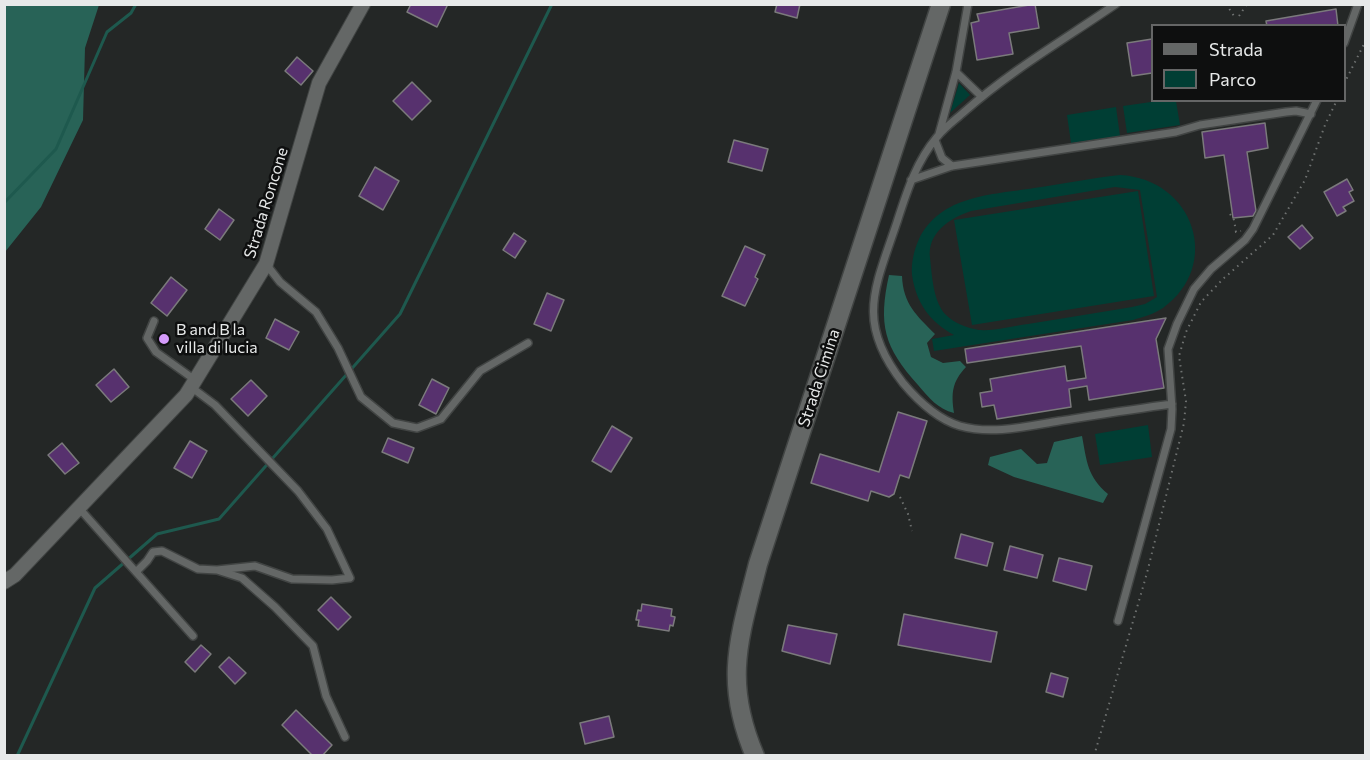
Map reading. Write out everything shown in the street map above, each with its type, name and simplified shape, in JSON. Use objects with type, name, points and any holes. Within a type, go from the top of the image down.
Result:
[{"type":"main road","name":"Strada Cimina","points":[[755,756],[739,709],[736,665],[740,633],[758,564],[941,4]]},
{"type":"street","name":"Strada Roncone","points":[[4,582],[15,575],[79,508],[186,395],[193,384],[266,264],[319,83],[363,4]]},
{"type":"lane","points":[[952,166],[942,158],[937,138],[956,72],[968,4]]},
{"type":"lane","points":[[1116,4],[981,96],[937,138],[922,157],[911,180],[877,283],[873,311],[874,327],[876,339],[890,366],[909,390],[932,413],[960,426],[986,430],[1017,427],[1172,404]]},
{"type":"lane","points":[[1346,37],[1358,4]]},
{"type":"lane","points":[[956,72],[981,96]]},
{"type":"lane","points":[[1118,621],[1171,429],[1172,404],[1168,349],[1187,301],[1211,269],[1245,240],[1253,229],[1316,102]]},
{"type":"lane","points":[[911,180],[952,166],[1176,132],[1200,125],[1296,111],[1311,114]]},
{"type":"lane","points":[[266,264],[279,282],[316,312],[338,348],[361,397],[393,423],[417,428],[441,419],[480,370],[528,343]]},
{"type":"lane","points":[[136,572],[153,552],[162,551],[198,569],[217,570],[255,566],[292,579],[350,578],[327,529],[298,491],[215,405],[156,351],[147,338],[154,321]]},
{"type":"lane","points":[[79,508],[193,636]]},
{"type":"lane","points":[[217,570],[242,578],[313,646],[326,696],[345,737]]},
{"type":"path","points":[[1226,4],[1234,16]]},
{"type":"path","points":[[1239,16],[1247,4]]},
{"type":"path","points":[[1346,80],[1365,40]]},
{"type":"path","points":[[1094,756],[1147,573],[1184,423],[1186,401],[1179,356],[1186,332],[1201,302],[1222,279],[1273,235],[1305,180],[1336,102]]},
{"type":"path","points":[[1230,214],[1234,220],[1236,232],[1253,229]]},
{"type":"path","points":[[900,497],[908,514],[912,531]]},
{"type":"green space","points":[[5,5],[99,5],[85,48],[83,120],[41,207],[5,252]]},
{"type":"green space","points":[[959,83],[970,95],[950,113]]},
{"type":"green space","points":[[1151,102],[1176,102],[1180,125],[1127,133],[1123,106]]},
{"type":"green space","points":[[1116,107],[1120,136],[1071,143],[1067,115]]},
{"type":"green space","points":[[1120,175],[1146,180],[1166,191],[1182,208],[1192,227],[1195,248],[1192,270],[1181,290],[1163,308],[1133,320],[934,351],[932,339],[954,335],[931,318],[921,303],[914,285],[912,261],[914,252],[928,224],[940,213],[969,200]],"holes":[[[1115,187],[1140,190],[1157,297],[1145,304],[1132,307],[991,330],[979,330],[961,325],[949,318],[942,310],[934,288],[930,249],[936,234],[948,222],[971,211]]]},
{"type":"green space","points":[[1138,191],[1154,296],[972,325],[954,220]]},
{"type":"green space","points":[[889,275],[902,276],[908,302],[935,334],[927,343],[931,357],[943,363],[960,361],[966,367],[954,388],[954,413],[943,409],[930,399],[891,347],[884,322]]},
{"type":"green space","points":[[1148,425],[1152,457],[1100,465],[1095,434]]},
{"type":"green space","points":[[1082,436],[1092,475],[1108,494],[1103,503],[1014,477],[988,465],[990,457],[1021,449],[1037,464],[1047,463],[1054,442]]},
{"type":"building","points":[[411,4],[448,4],[437,27],[407,12]]},
{"type":"building","points":[[777,4],[800,4],[797,18],[775,12]]},
{"type":"building","points":[[1035,4],[1039,28],[1009,33],[1013,54],[977,60],[971,23],[979,21],[977,14]]},
{"type":"building","points":[[1336,9],[1338,24],[1267,24],[1266,21]]},
{"type":"building","points":[[1151,39],[1151,73],[1132,76],[1127,43]]},
{"type":"building","points":[[297,57],[313,71],[301,85],[285,71]]},
{"type":"building","points":[[412,82],[431,101],[412,120],[393,101]]},
{"type":"building","points":[[1265,123],[1268,148],[1247,152],[1256,211],[1253,216],[1233,218],[1224,155],[1205,158],[1202,132]]},
{"type":"building","points":[[734,140],[768,149],[762,171],[728,162]]},
{"type":"building","points":[[375,167],[399,181],[383,210],[359,196]]},
{"type":"building","points":[[1347,179],[1353,190],[1349,192],[1354,201],[1343,207],[1346,211],[1337,216],[1324,192]]},
{"type":"building","points":[[219,209],[234,220],[220,240],[205,229]]},
{"type":"building","points":[[1302,225],[1313,238],[1300,249],[1288,237]]},
{"type":"building","points":[[514,233],[526,241],[515,258],[503,250]]},
{"type":"building","points":[[745,246],[765,255],[755,277],[758,279],[745,306],[722,296]]},
{"type":"building","points":[[171,277],[187,290],[167,316],[151,303]]},
{"type":"building","points":[[547,293],[564,300],[551,331],[534,324]]},
{"type":"building","points":[[1166,318],[1156,339],[1164,388],[1089,400],[1087,386],[1069,389],[1071,407],[997,419],[994,405],[982,407],[980,393],[992,391],[990,379],[1065,366],[1067,381],[1086,378],[1081,346],[967,363],[965,349]]},
{"type":"building","points":[[275,319],[299,332],[289,350],[266,338]]},
{"type":"building","points":[[114,369],[129,387],[111,402],[96,385]]},
{"type":"building","points":[[432,379],[449,388],[436,414],[419,405]]},
{"type":"building","points":[[251,380],[267,396],[248,416],[231,399]]},
{"type":"building","points":[[898,412],[927,421],[909,478],[900,475],[894,494],[889,497],[871,491],[868,501],[811,483],[820,454],[879,472]]},
{"type":"building","points":[[612,426],[632,438],[611,472],[592,461]]},
{"type":"building","points":[[388,438],[414,448],[408,463],[382,452]]},
{"type":"building","points":[[190,441],[207,451],[192,478],[174,468]]},
{"type":"building","points":[[62,443],[79,463],[65,474],[48,455]]},
{"type":"building","points":[[961,534],[993,543],[987,566],[955,558]]},
{"type":"building","points":[[1010,546],[1043,555],[1037,578],[1004,570]]},
{"type":"building","points":[[1059,558],[1092,566],[1086,590],[1053,581]]},
{"type":"building","points":[[331,597],[351,617],[338,630],[318,610]]},
{"type":"building","points":[[642,604],[672,609],[671,616],[675,617],[669,631],[638,626],[639,620],[636,620]]},
{"type":"building","points":[[904,614],[997,632],[991,662],[898,645]]},
{"type":"building","points":[[788,625],[837,634],[830,664],[782,651]]},
{"type":"building","points":[[201,645],[211,654],[195,672],[185,662]]},
{"type":"building","points":[[229,657],[246,673],[235,684],[219,667]]},
{"type":"building","points":[[1051,673],[1068,678],[1063,697],[1046,692]]},
{"type":"building","points":[[296,710],[332,745],[322,756],[313,756],[282,725]]},
{"type":"building","points":[[609,716],[614,737],[585,744],[580,723]]},
{"type":"waterway","points":[[4,203],[56,149],[107,32],[131,13],[136,4]]},
{"type":"waterway","points":[[17,756],[95,588],[157,534],[219,519],[400,314],[552,4]]},
{"type":"place","name":"B and B la villa di lucia","points":[[164,339]]}]
